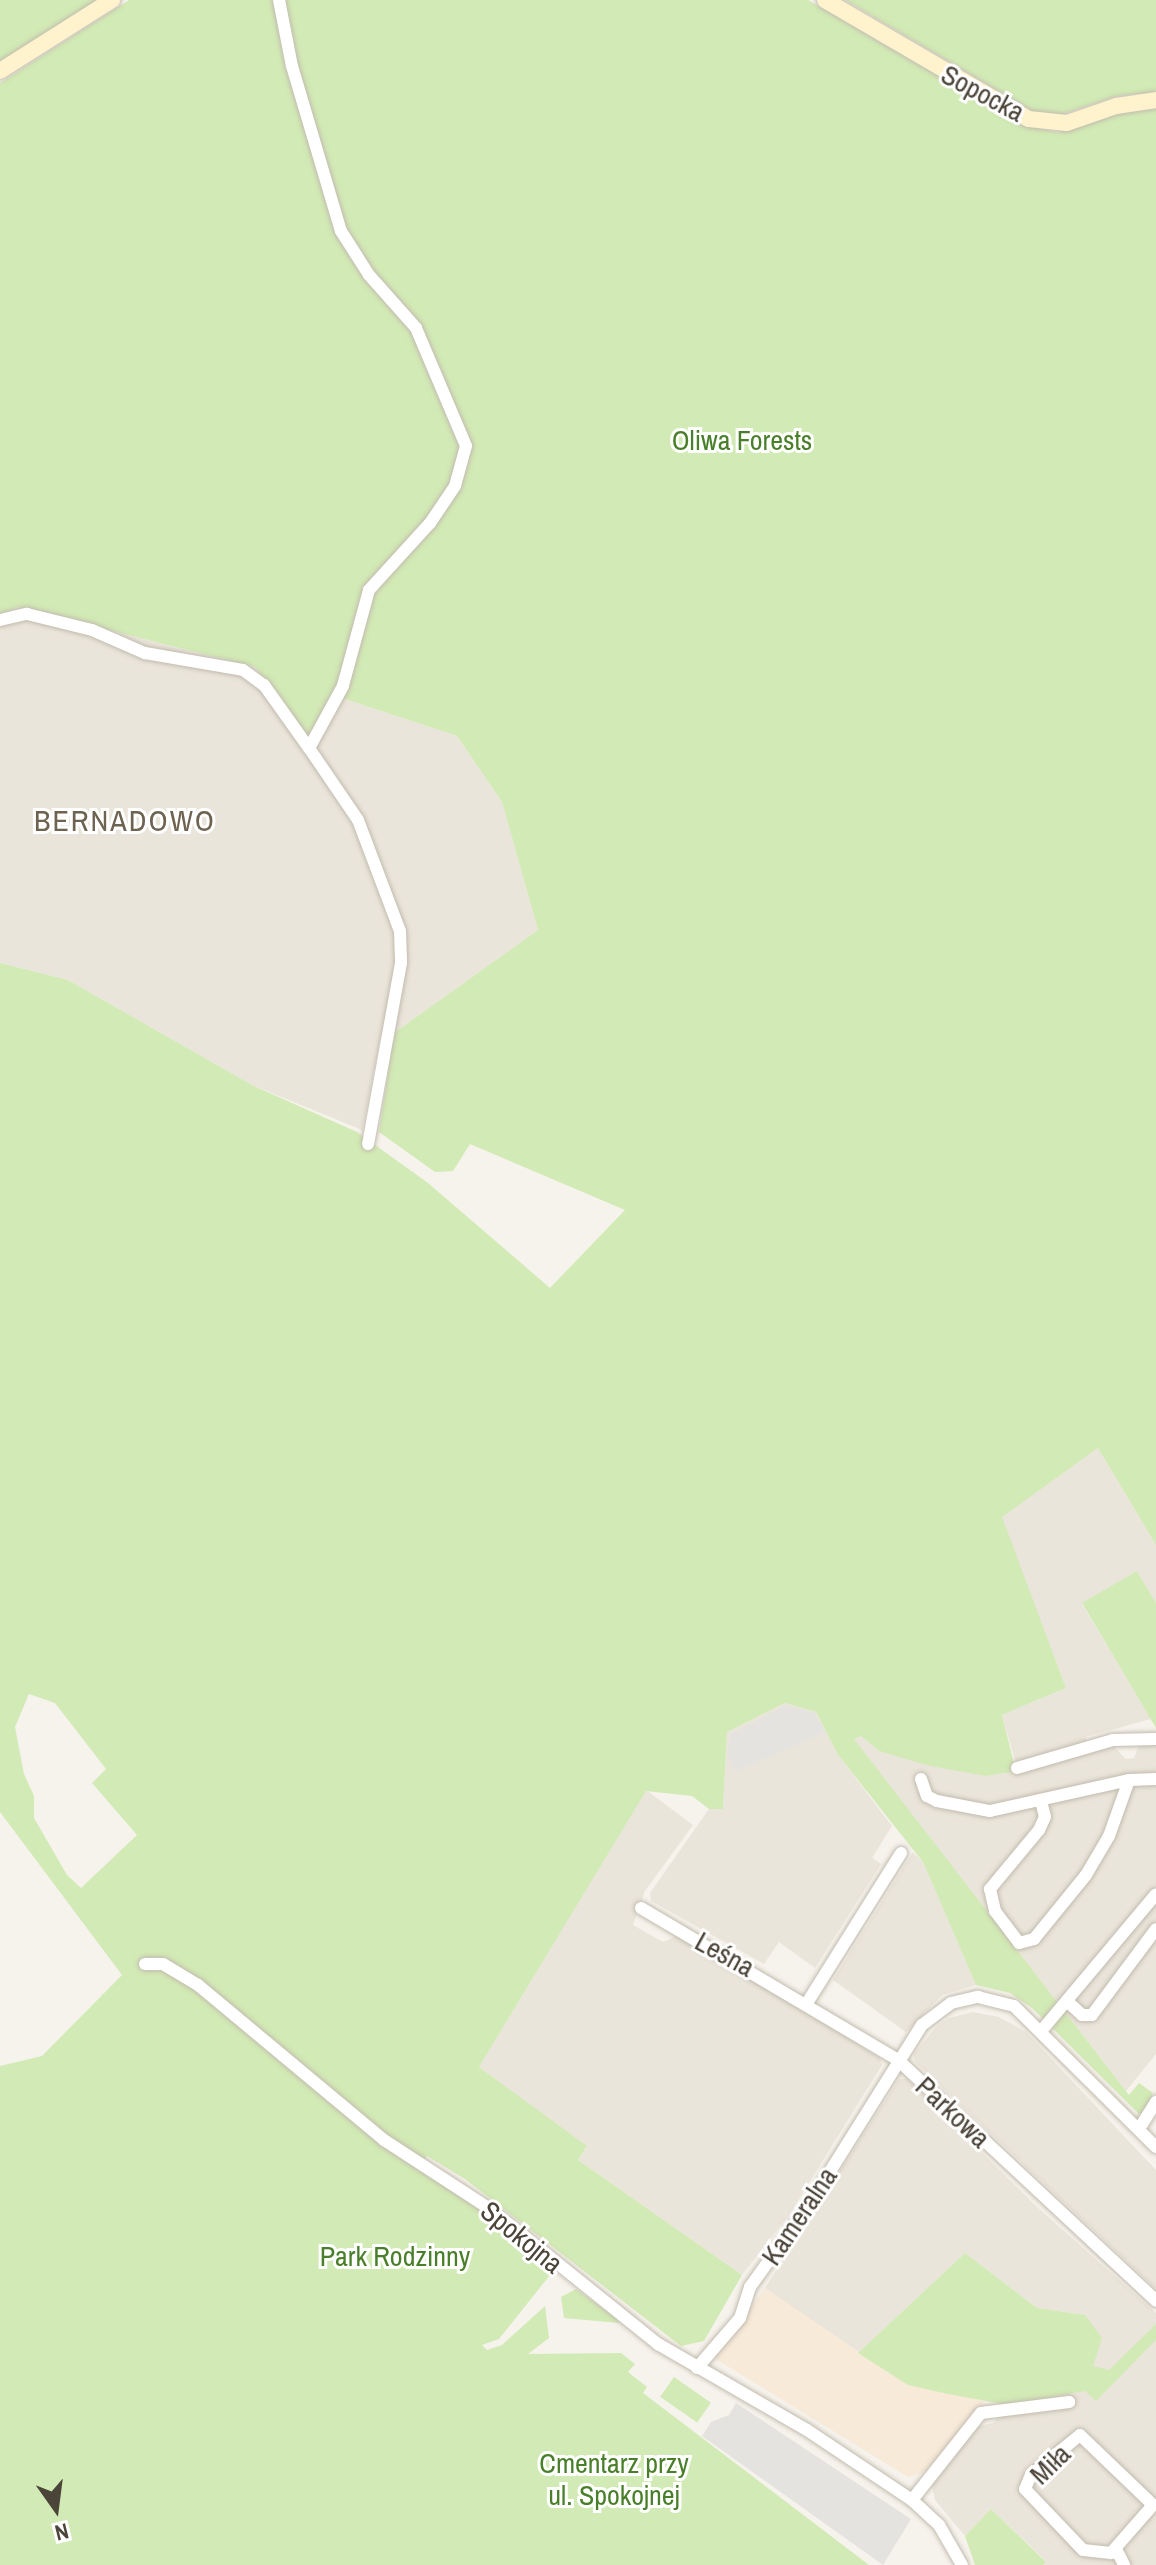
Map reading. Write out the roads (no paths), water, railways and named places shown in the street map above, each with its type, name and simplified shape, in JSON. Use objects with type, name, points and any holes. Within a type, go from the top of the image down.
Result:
[{"type":"main road","name":"Sopocka","points":[[825,0],[1029,119],[1067,123],[1116,106],[1156,100]]},
{"type":"main road","points":[[0,71],[109,2]]},
{"type":"street","points":[[279,0],[296,81],[341,231],[363,267],[416,328],[466,446],[455,486],[430,523],[369,590],[343,686],[309,748]]},
{"type":"street","points":[[0,620],[27,614],[92,630],[145,653],[243,670],[264,685],[309,748],[358,820],[400,931],[401,963],[368,1144]]},
{"type":"street","points":[[1017,1768],[1113,1740],[1156,1739]]},
{"type":"street","points":[[921,1779],[927,1796],[937,1801],[990,1811],[1129,1780],[1156,1779]]},
{"type":"street","points":[[1041,1801],[1045,1817],[1039,1830],[990,1889],[995,1911],[1019,1943],[1034,1939],[1086,1875],[1109,1836],[1129,1780]]},
{"type":"street","points":[[807,2003],[901,1853]]},
{"type":"street","points":[[1042,2030],[1156,1894]]},
{"type":"street","name":"Leśna","points":[[641,1908],[807,2003],[898,2060]]},
{"type":"street","points":[[1068,2002],[1082,2015],[1092,2015],[1156,1929]]},
{"type":"street","name":"Spokojna","points":[[145,1964],[163,1964],[206,1991],[384,2140],[490,2209],[640,2330],[912,2500],[939,2525],[962,2565]]},
{"type":"street","name":"Parkowa","points":[[1156,2147],[1042,2030],[1005,2001],[964,1999],[929,2017],[898,2060],[1156,2301]]},
{"type":"street","name":"Kameralna","points":[[697,2368],[740,2318],[750,2287],[809,2205],[898,2060]]},
{"type":"street","points":[[1139,2129],[1156,2102]]},
{"type":"street","points":[[912,2500],[981,2413],[1069,2402]]},
{"type":"street","name":"Miła","points":[[1080,2435],[1153,2505],[1121,2536],[1116,2549],[1083,2550],[1025,2489],[1031,2475],[1080,2435]]},
{"type":"street","points":[[1116,2549],[1124,2565]]},
{"type":"district","name":"BERNADOWO","points":[[125,820]]},
{"type":"park label","name":"Oliwa Forests","points":[[742,440]]},
{"type":"park label","name":"Park Rodzinny","points":[[395,2256]]},
{"type":"park label","name":"Cmentarz przy ul. Spokojnej","points":[[614,2479]]}]
